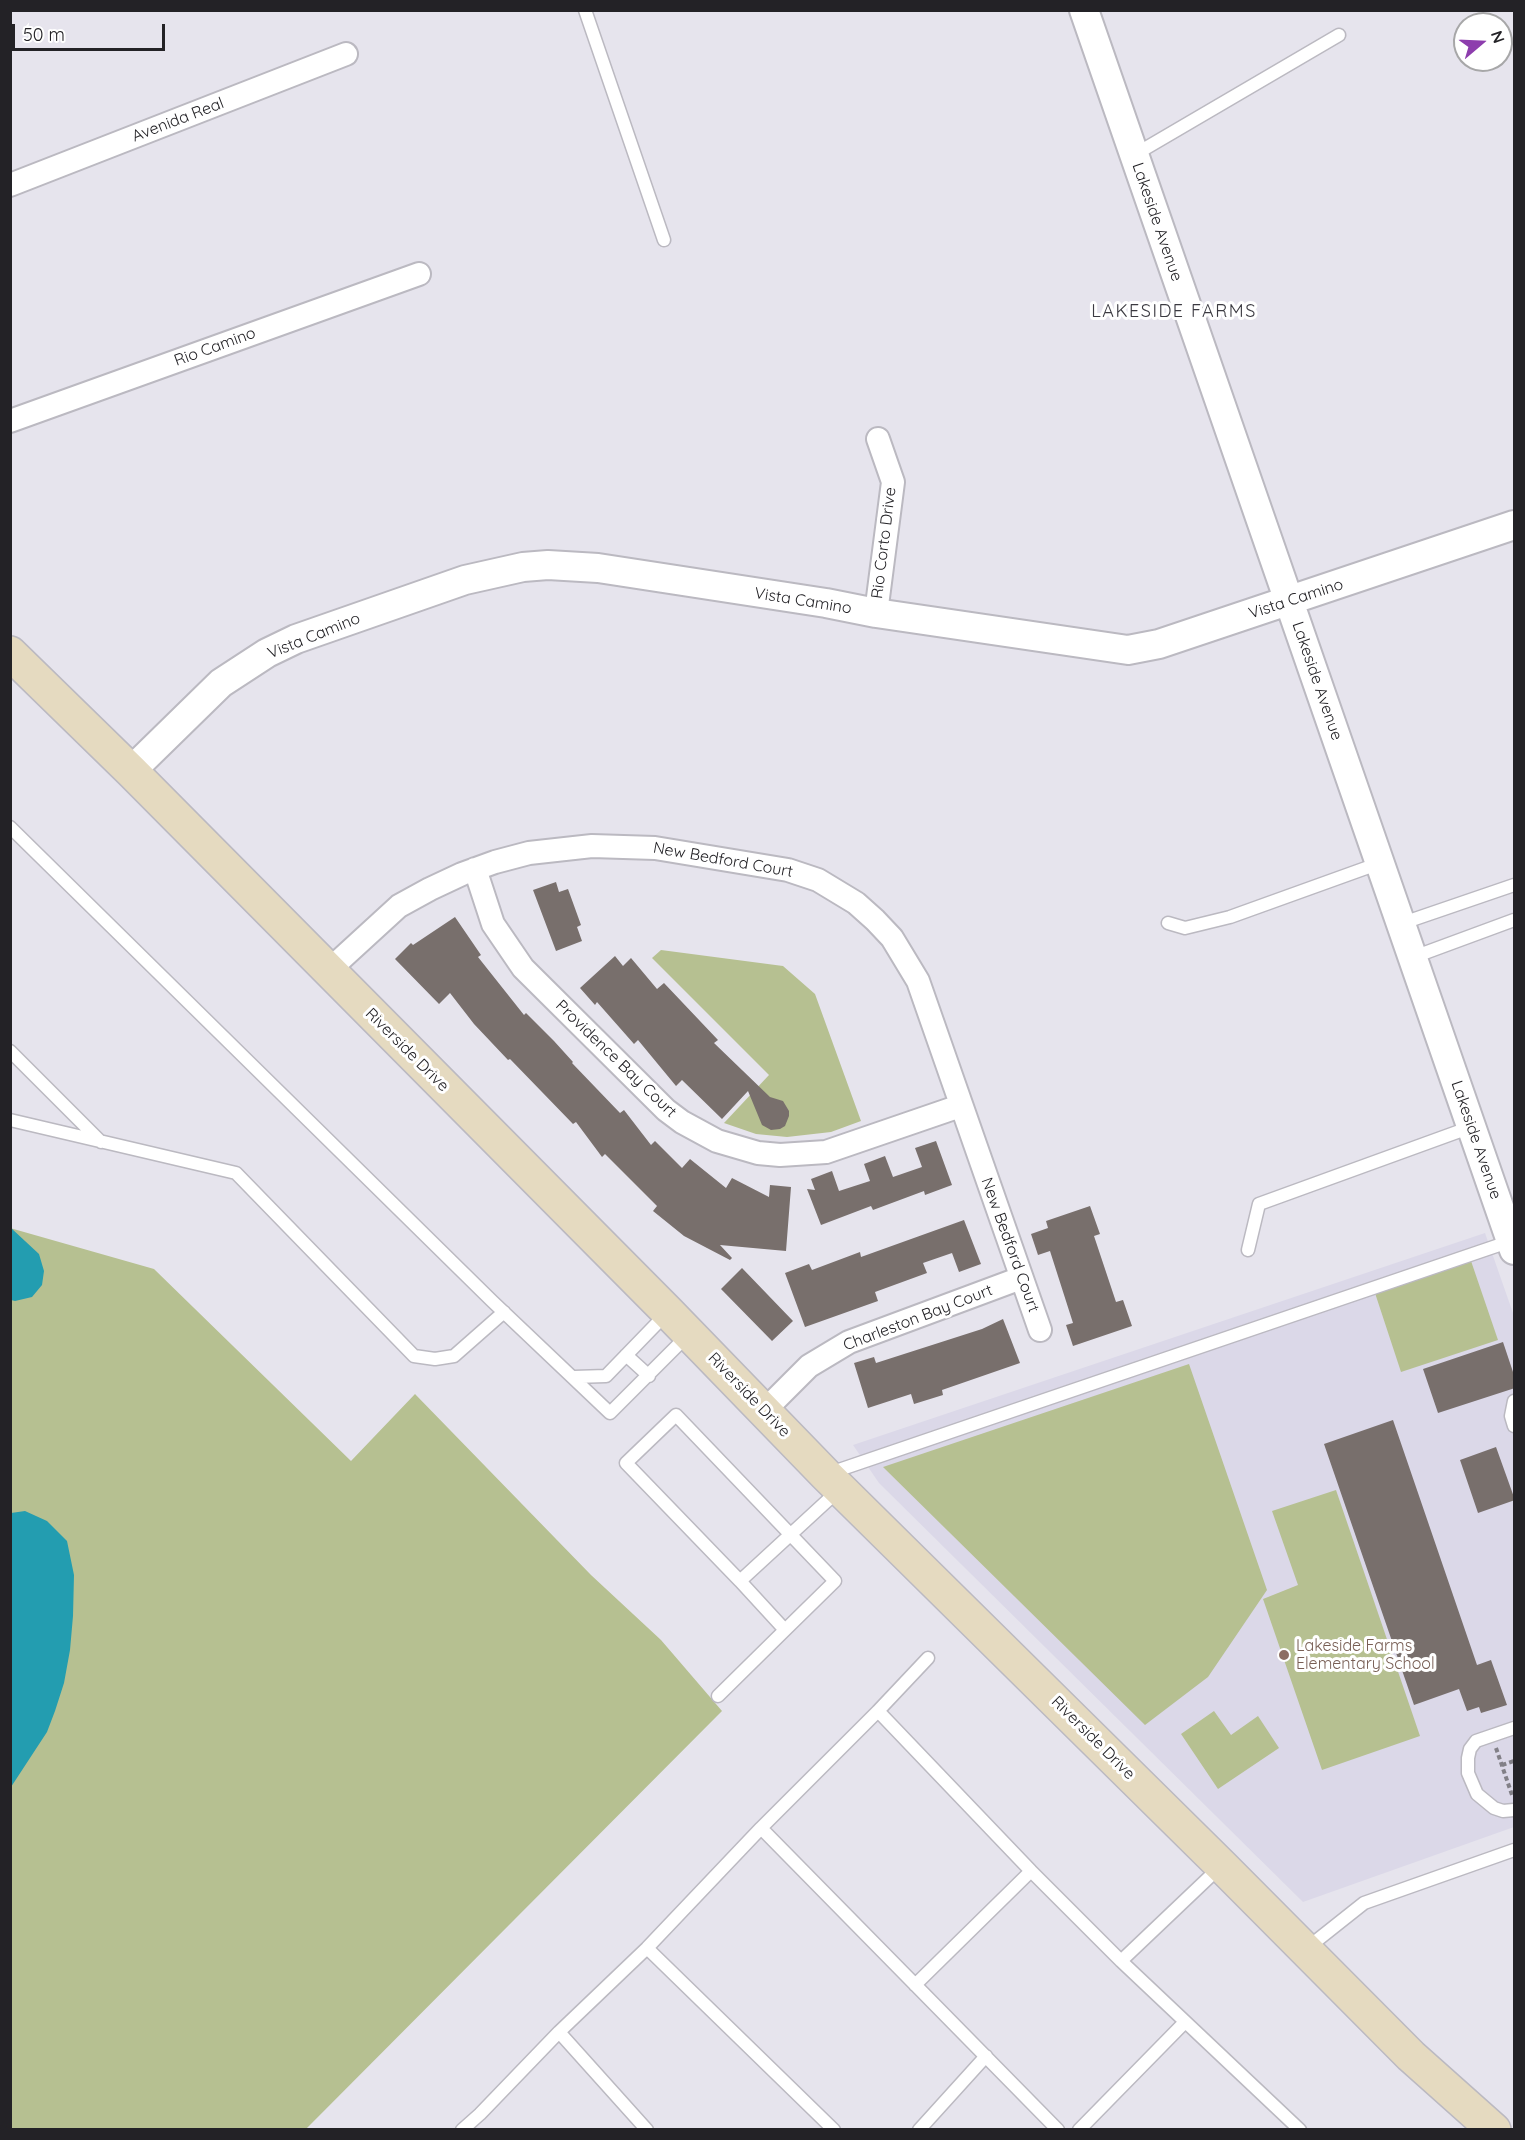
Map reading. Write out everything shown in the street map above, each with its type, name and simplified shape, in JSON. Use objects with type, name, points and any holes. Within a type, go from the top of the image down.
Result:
[{"type":"main road","name":"Riverside Drive","points":[[10,653],[130,771],[834,1481],[1411,2056],[1494,2130]]},
{"type":"street","name":"Lakeside Avenue","points":[[1084,10],[1411,958],[1514,1247]]},
{"type":"street","name":"Avenida Real","points":[[10,185],[346,54]]},
{"type":"street","name":"Rio Camino","points":[[12,417],[420,274]]},
{"type":"street","name":"Rio Corto Drive","points":[[876,613],[893,482],[878,439]]},
{"type":"street","name":"Vista Camino","points":[[130,771],[221,684],[267,653],[296,639],[465,580],[523,567],[548,565],[598,568],[826,603],[876,613],[1128,650],[1159,644],[1515,525]]},
{"type":"street","name":"New Bedford Court","points":[[328,970],[399,906],[430,889],[475,869],[507,859],[550,850],[624,845],[655,848],[788,870],[818,880],[856,903],[875,920],[892,938],[918,981],[1040,1330]]},
{"type":"street","name":"Providence Bay Court","points":[[475,869],[493,924],[523,968],[666,1110],[682,1122],[717,1141],[758,1153],[780,1155],[826,1152],[960,1106]]},
{"type":"street","name":"Charleston Bay Court","points":[[765,1410],[809,1366],[849,1342],[1021,1278]]},
{"type":"lane","points":[[585,10],[664,240]]},
{"type":"lane","points":[[1134,155],[1339,35]]},
{"type":"lane","points":[[10,827],[504,1312],[610,1413],[649,1376],[679,1323]]},
{"type":"lane","points":[[1168,923],[1185,928],[1230,917],[1380,863]]},
{"type":"lane","points":[[1400,924],[1515,885]]},
{"type":"lane","points":[[1411,958],[1515,920]]},
{"type":"lane","points":[[10,1051],[102,1143]]},
{"type":"lane","points":[[10,1120],[236,1173],[414,1356],[435,1359],[454,1356],[504,1312]]},
{"type":"lane","points":[[1248,1250],[1260,1204],[1471,1127]]},
{"type":"lane","points":[[740,1581],[791,1535],[834,1481],[1514,1247]]},
{"type":"lane","points":[[574,1377],[606,1376],[627,1355],[679,1323]]},
{"type":"lane","points":[[627,1355],[649,1376]]},
{"type":"lane","points":[[1515,1401],[1511,1416],[1515,1426]]},
{"type":"lane","points":[[718,1696],[835,1581],[676,1415],[626,1463],[785,1630]]},
{"type":"lane","points":[[462,2130],[559,2032],[647,1948],[928,1658]]},
{"type":"lane","points":[[878,1711],[1031,1871],[1121,1961],[1300,2130]]},
{"type":"lane","points":[[1515,1728],[1476,1741],[1470,1749],[1468,1773],[1477,1794],[1494,1808],[1503,1811],[1515,1810]]},
{"type":"lane","points":[[761,1828],[1058,2130]]},
{"type":"lane","points":[[1305,1950],[1364,1904],[1515,1850]]},
{"type":"lane","points":[[1121,1961],[1222,1866]]},
{"type":"lane","points":[[915,1985],[1031,1871]]},
{"type":"lane","points":[[647,1948],[834,2130]]},
{"type":"lane","points":[[1079,2130],[1185,2022]]},
{"type":"lane","points":[[559,2032],[647,2130]]},
{"type":"lane","points":[[919,2130],[986,2056]]},
{"type":"path","points":[[1492,1736],[1515,1801]]},
{"type":"path","points":[[1502,1765],[1515,1761]]},
{"type":"shaded area","name":"Lakeside Farms Elementary School","points":[[1485,1233],[1514,1316],[1514,1827],[1303,1902],[879,1483],[853,1445]]},
{"type":"green space","points":[[661,950],[783,966],[815,994],[861,1121],[831,1132],[787,1137],[756,1134],[724,1123],[769,1075],[652,958]]},
{"type":"green space","points":[[10,1228],[154,1269],[351,1461],[415,1394],[591,1575],[661,1640],[722,1711],[306,2129],[11,2129]]},
{"type":"green space","points":[[1470,1258],[1498,1340],[1401,1372],[1374,1290]]},
{"type":"green space","points":[[1189,1364],[1267,1590],[1208,1677],[1145,1725],[883,1467]]},
{"type":"green space","points":[[1336,1490],[1420,1736],[1322,1770],[1263,1599],[1298,1585],[1272,1511]]},
{"type":"green space","points":[[1214,1711],[1231,1735],[1258,1716],[1279,1748],[1218,1789],[1181,1734]]},
{"type":"water","points":[[11,1228],[39,1254],[44,1271],[42,1285],[32,1297],[15,1301],[11,1300]]},
{"type":"water","points":[[25,1511],[47,1521],[67,1541],[74,1575],[73,1616],[64,1683],[55,1711],[47,1732],[11,1787],[11,1513]]},
{"type":"building","points":[[556,882],[559,892],[568,889],[581,925],[577,927],[582,941],[556,951],[533,890]]},
{"type":"building","points":[[455,917],[481,955],[478,957],[524,1015],[526,1013],[554,1041],[620,1113],[624,1110],[651,1145],[655,1141],[682,1168],[690,1159],[726,1188],[732,1178],[769,1197],[770,1185],[791,1187],[786,1251],[720,1245],[732,1258],[730,1260],[684,1236],[653,1211],[657,1206],[605,1154],[602,1157],[576,1122],[573,1124],[510,1059],[508,1060],[474,1024],[450,993],[439,1004],[395,959],[411,943],[413,945]]},
{"type":"building","points":[[615,956],[623,966],[631,958],[657,989],[664,983],[718,1040],[714,1043],[770,1097],[783,1101],[789,1111],[785,1126],[771,1130],[762,1125],[748,1091],[722,1119],[682,1080],[676,1086],[638,1040],[634,1044],[597,1002],[595,1005],[580,988]]},
{"type":"building","points":[[936,1141],[952,1185],[925,1195],[924,1191],[873,1210],[871,1206],[821,1225],[807,1189],[815,1190],[811,1179],[832,1171],[839,1191],[870,1181],[864,1164],[885,1156],[893,1177],[922,1167],[915,1148]]},
{"type":"building","points":[[1090,1206],[1100,1234],[1094,1236],[1116,1302],[1123,1300],[1132,1326],[1073,1346],[1066,1325],[1073,1323],[1050,1251],[1038,1255],[1031,1234],[1048,1228],[1046,1221]]},
{"type":"building","points":[[964,1220],[981,1264],[959,1272],[952,1253],[923,1263],[927,1273],[875,1292],[878,1301],[805,1327],[785,1273],[809,1264],[812,1270],[860,1252],[861,1257]]},
{"type":"building","points":[[742,1268],[793,1321],[772,1341],[721,1289]]},
{"type":"building","points":[[1003,1319],[1020,1363],[942,1390],[943,1395],[914,1404],[911,1394],[868,1408],[854,1363],[874,1357],[876,1363],[982,1329]]},
{"type":"building","points":[[1503,1342],[1515,1378],[1515,1388],[1438,1413],[1423,1369]]},
{"type":"building","points":[[1393,1420],[1477,1665],[1491,1660],[1507,1705],[1481,1713],[1479,1707],[1467,1711],[1459,1689],[1414,1705],[1324,1444]]},
{"type":"building","points":[[1496,1447],[1515,1500],[1478,1513],[1460,1460]]},
{"type":"place","name":"Lakeside Farms Elementary School","points":[[1284,1655]]},
{"type":"district","name":"LAKESIDE FARMS","points":[[1174,312]]}]
